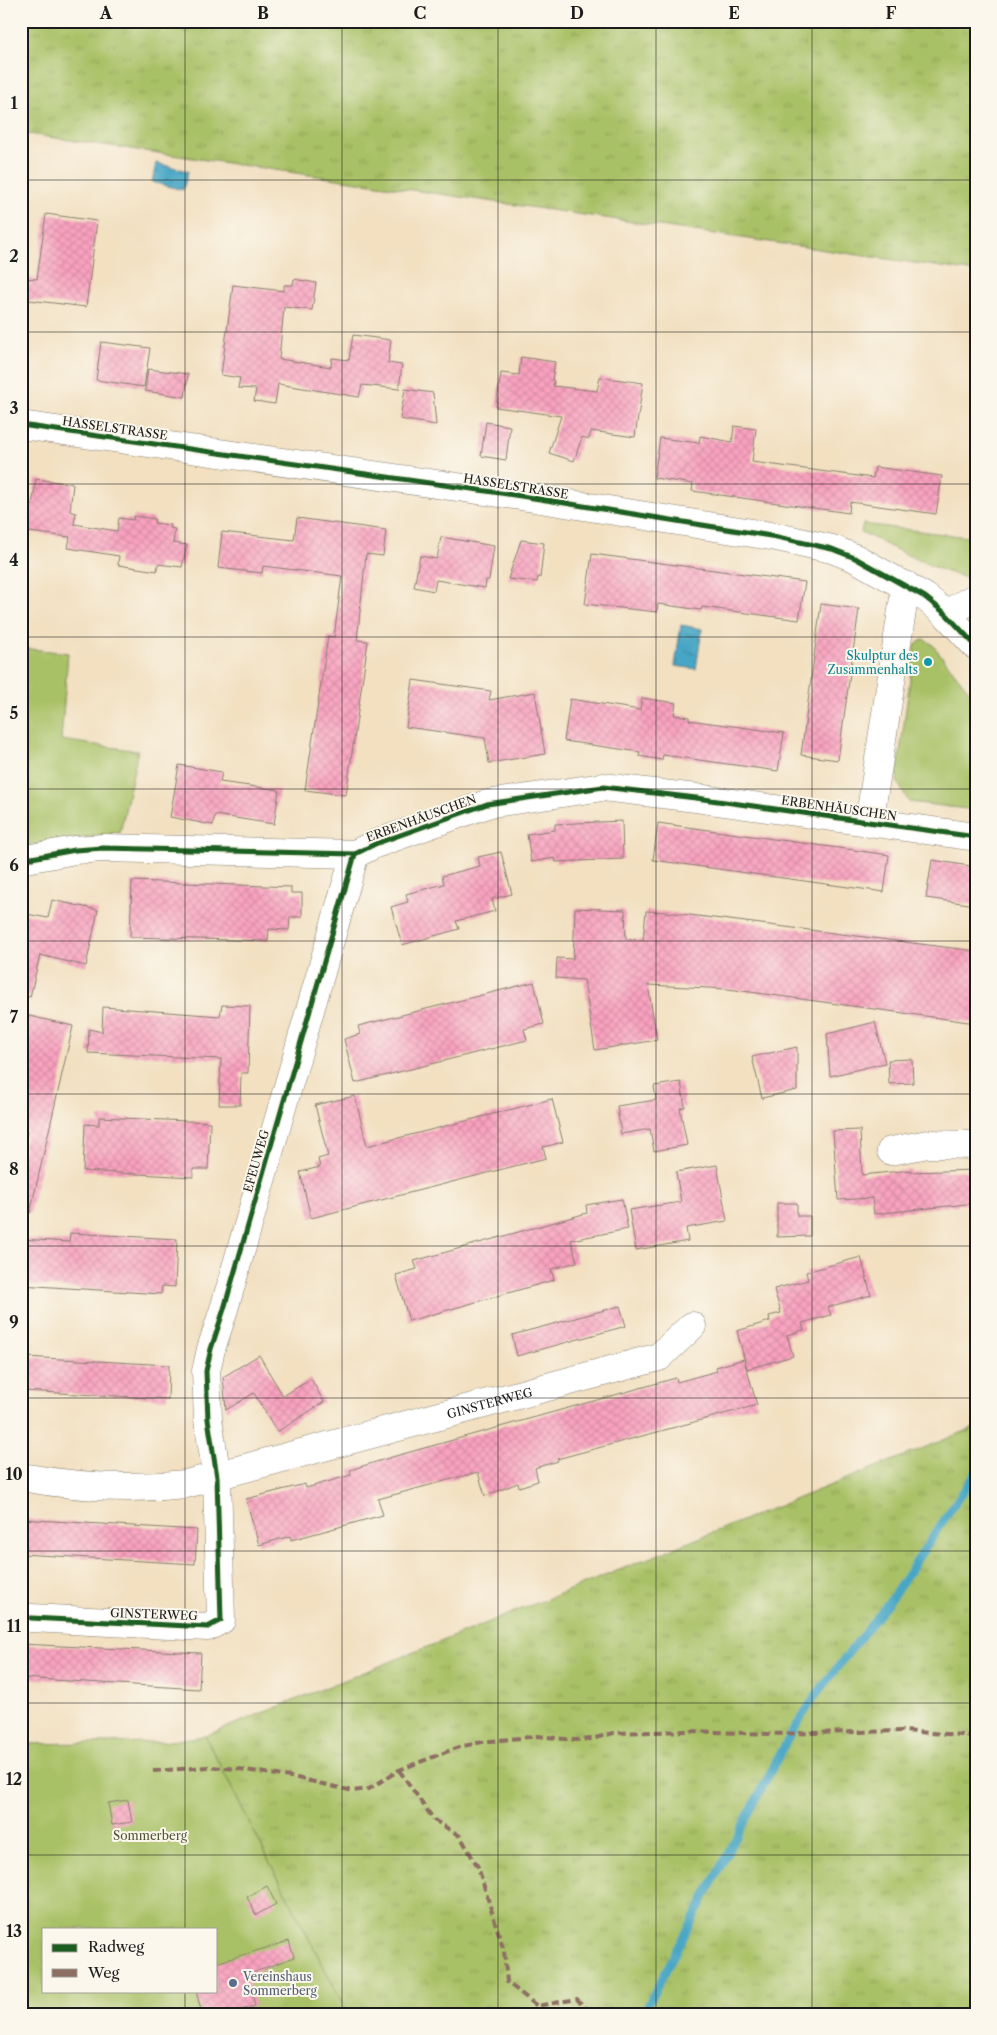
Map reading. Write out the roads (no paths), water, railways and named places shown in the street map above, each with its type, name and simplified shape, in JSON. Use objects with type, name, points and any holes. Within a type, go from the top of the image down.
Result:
[{"type":"street","name":"HASSELSTRASSE","points":[[21,425],[521,496],[777,537],[832,549],[856,558],[925,597],[946,614],[976,646]]},
{"type":"street","points":[[869,823],[906,585]]},
{"type":"street","points":[[946,614],[976,597]]},
{"type":"street","name":"ERBENHÄUSCHEN","points":[[21,860],[75,850],[102,848],[355,854],[375,844],[487,804],[603,788],[696,798],[976,837]]},
{"type":"street","name":"EFEUWEG","points":[[218,1477],[208,1418],[206,1371],[355,854]]},
{"type":"street","points":[[891,1151],[928,1144],[976,1144]]},
{"type":"street","name":"GINSTERWEG","points":[[21,1477],[69,1484],[151,1488],[186,1484],[218,1477],[659,1357],[692,1326]]},
{"type":"street","name":"GINSTERWEG","points":[[32,1618],[208,1626],[221,1620],[218,1477]]},
{"type":"water","points":[[156,163],[188,171],[183,190],[152,182]]},
{"type":"water","points":[[681,625],[702,629],[696,669],[675,666]]},
{"type":"waterway","points":[[643,2014],[788,1739],[815,1696],[891,1599],[976,1472]]},
{"type":"place","name":"Skulptur des Zusammenhalts","points":[[928,662]]},
{"type":"place","name":"Vereinshaus Sommerberg","points":[[233,1983]]},
{"type":"park label","name":"Sommerberg","points":[[150,1835]]}]
